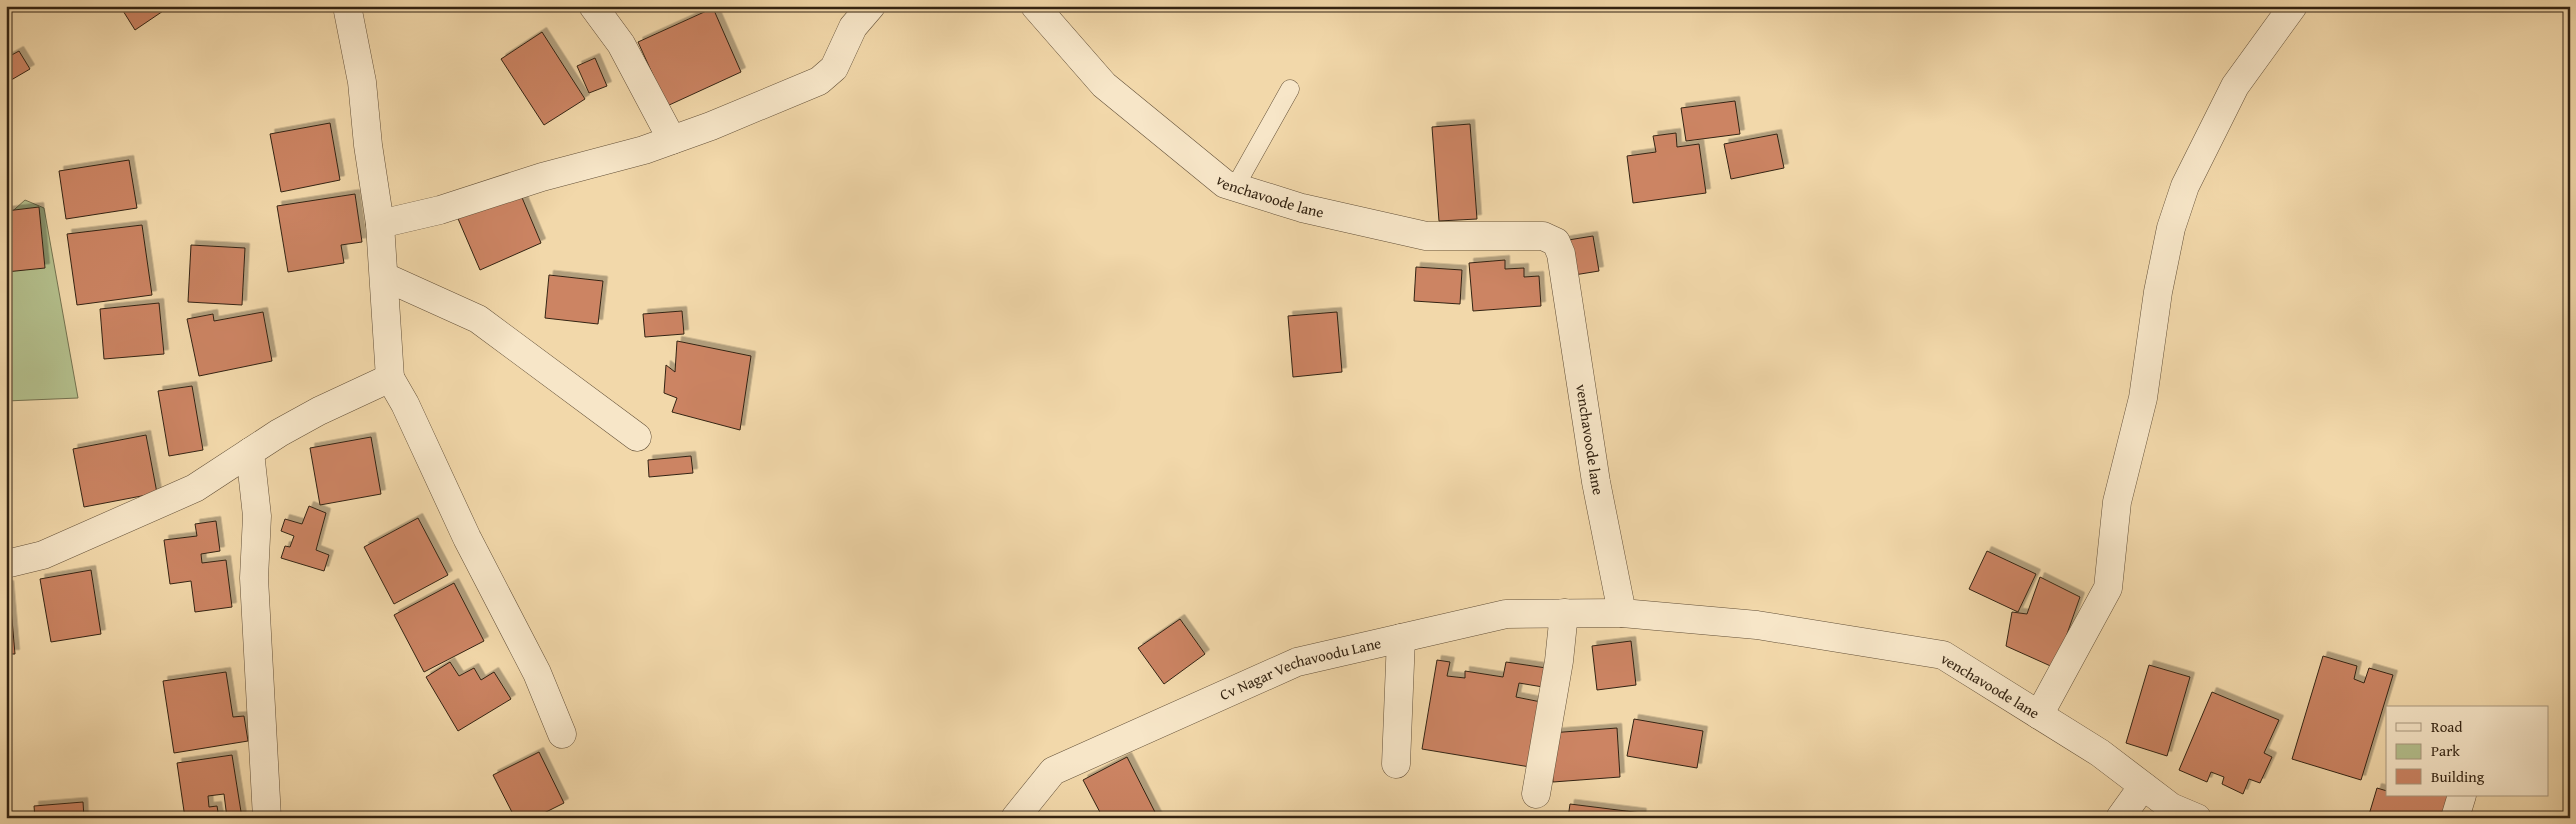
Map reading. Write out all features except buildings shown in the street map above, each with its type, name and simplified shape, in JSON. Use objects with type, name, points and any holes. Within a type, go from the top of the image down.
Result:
[{"type":"street","points":[[347,6],[362,82],[368,145],[380,224],[390,378],[405,404],[467,538],[537,673],[562,734]]},
{"type":"street","points":[[593,6],[621,44],[672,140]]},
{"type":"street","points":[[380,224],[440,210],[542,177],[644,150],[819,81],[834,68],[853,27],[871,6]]},
{"type":"street","name":"venchavoode lane","points":[[1035,6],[1104,85],[1225,184],[1302,208],[1426,236],[1543,236],[1556,242],[1561,254],[1596,482],[1622,613],[1757,625],[1943,655],[2100,753],[2171,807],[2197,818]]},
{"type":"street","points":[[2038,715],[2108,588],[2117,502],[2143,398],[2158,292],[2171,228],[2185,186],[2236,86],[2293,6]]},
{"type":"street","points":[[384,277],[478,319],[637,438]]},
{"type":"street","points":[[6,564],[43,555],[195,488],[319,410],[390,378]]},
{"type":"street","points":[[250,452],[257,516],[254,578],[267,818]]},
{"type":"street","points":[[1536,794],[1559,661],[1564,613]]},
{"type":"street","name":"Cv Nagar Vechavoodu Lane","points":[[1015,818],[1053,771],[1297,662],[1506,614],[1622,613]]},
{"type":"street","points":[[1396,764],[1401,638]]},
{"type":"street","points":[[2120,818],[2143,786]]},
{"type":"street","points":[[2455,818],[2462,796]]},
{"type":"lane","points":[[1235,187],[1290,89]]},
{"type":"green space","points":[[25,200],[44,208],[78,398],[6,401],[6,217]]}]
